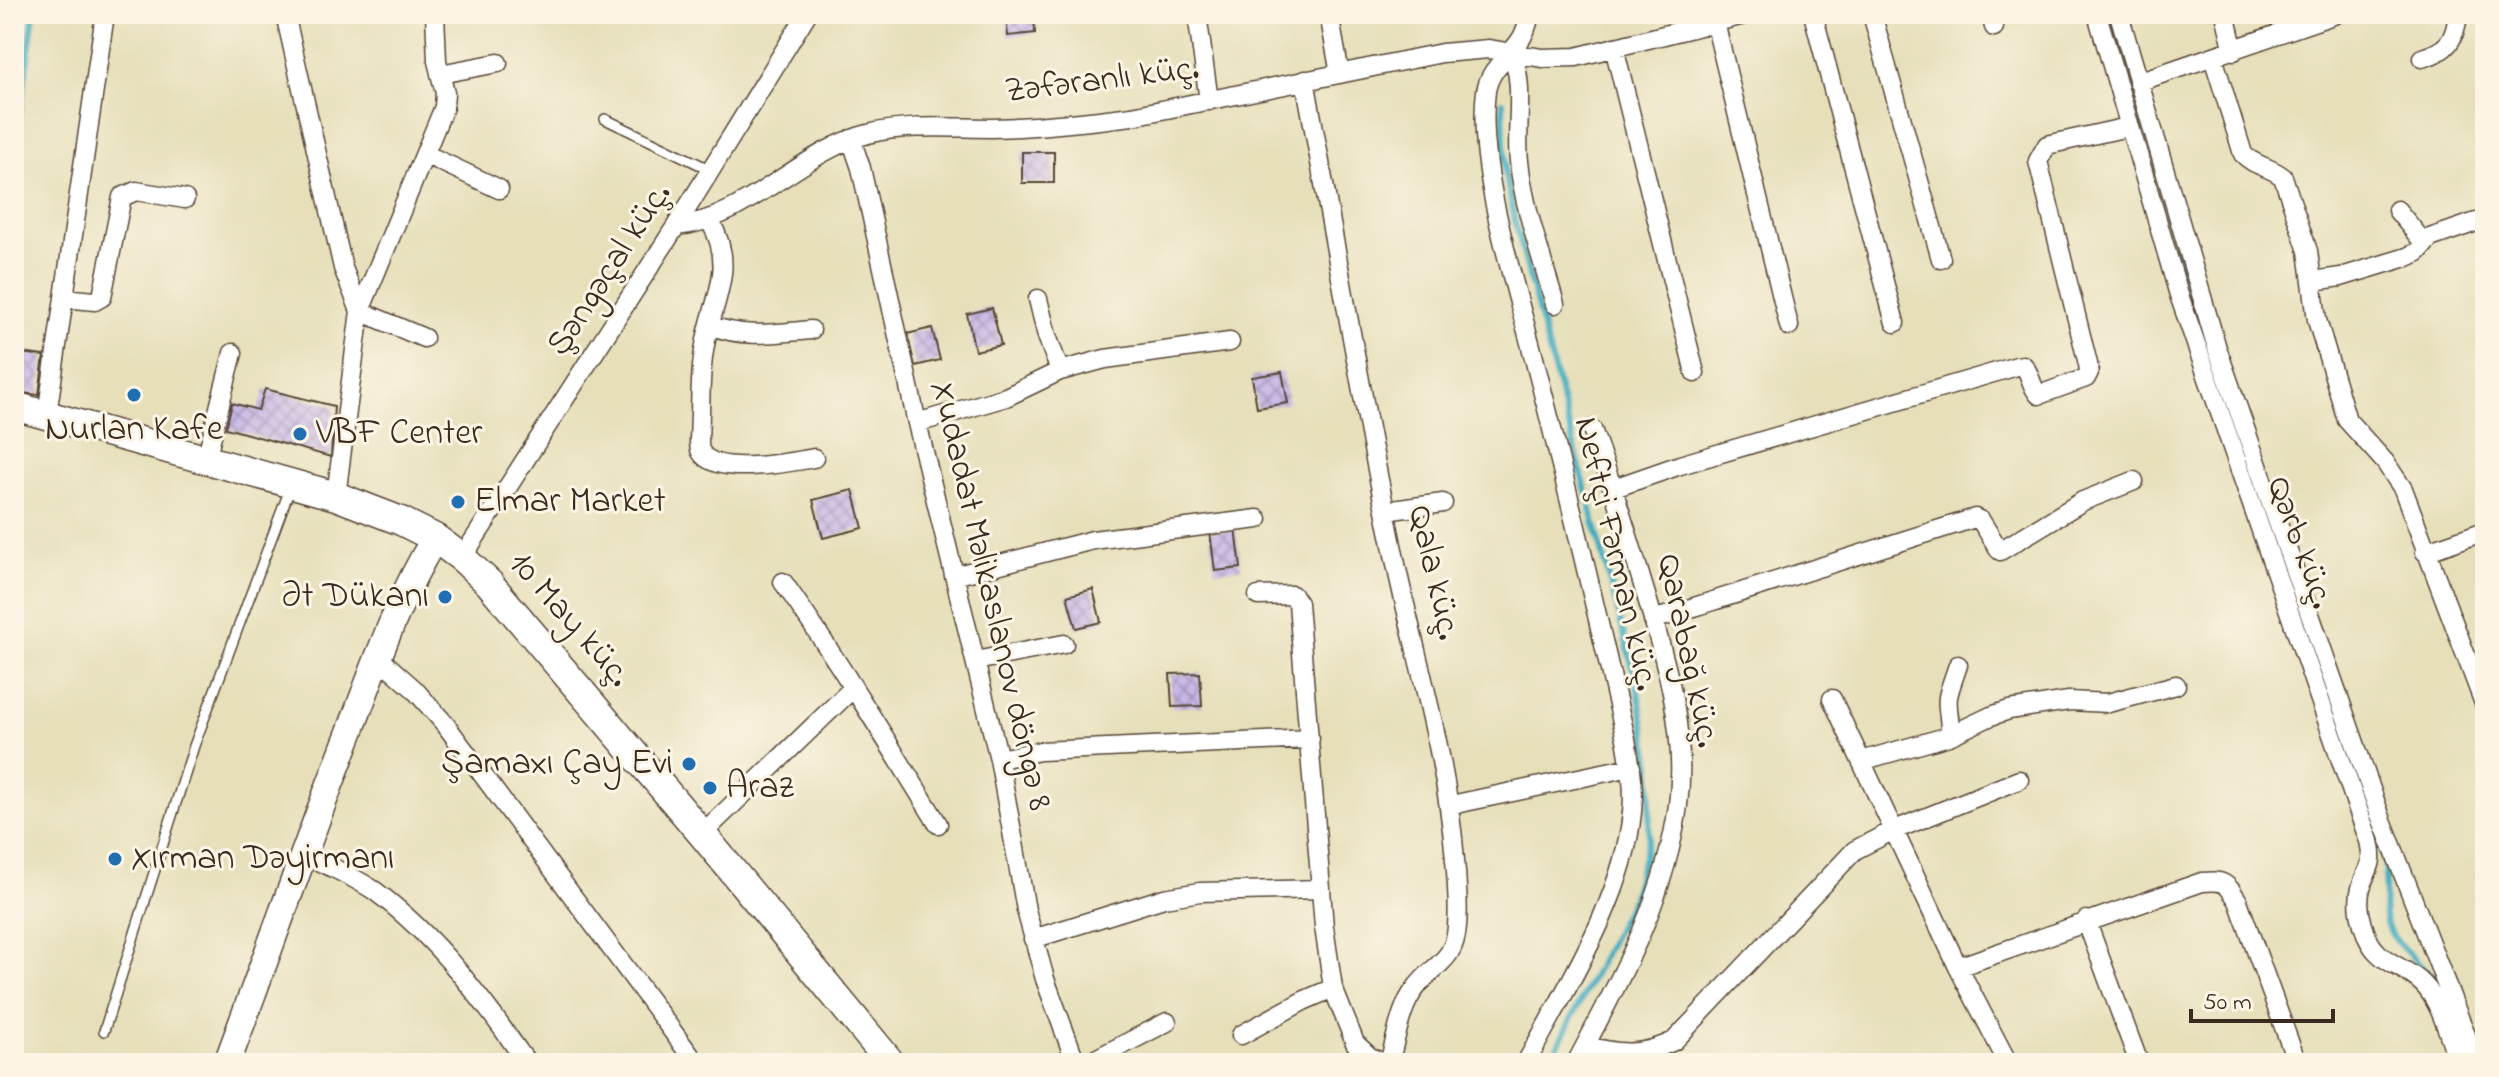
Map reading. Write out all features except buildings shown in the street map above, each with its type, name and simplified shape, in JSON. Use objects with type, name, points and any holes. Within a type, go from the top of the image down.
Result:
[{"type":"main road","name":"10 May küç.","points":[[14,406],[336,496],[401,521],[435,538],[462,558],[489,583],[891,1063]]},
{"type":"street","points":[[47,415],[105,14]]},
{"type":"street","points":[[285,14],[343,268],[360,311],[424,338]]},
{"type":"street","points":[[336,496],[360,311],[444,107],[445,93],[437,61],[435,14]]},
{"type":"street","name":"Şəngəçal küç.","points":[[462,558],[676,226],[807,14]]},
{"type":"street","points":[[1197,14],[1209,101]]},
{"type":"street","points":[[1329,14],[1340,74]]},
{"type":"street","points":[[1530,14],[1524,34],[1511,52],[1518,69],[1516,130],[1523,195],[1555,304]]},
{"type":"street","name":"Zəfəranlı küç.","points":[[676,226],[710,221],[851,139],[886,131],[1080,123],[1209,101],[1442,53],[1489,49],[1556,59],[1576,57],[1748,14]]},
{"type":"street","points":[[1813,14],[1895,323]]},
{"type":"street","points":[[1872,14],[1941,259]]},
{"type":"street","name":"Qərb küç.","points":[[2097,14],[2128,127],[2212,396],[2369,841],[2373,857],[2359,901],[2366,934],[2384,960],[2414,976],[2425,986],[2459,1063]]},
{"type":"street","name":"Qərb küç.","points":[[2119,14],[2217,348],[2380,815],[2477,1063]]},
{"type":"street","points":[[2225,14],[2234,51]]},
{"type":"street","points":[[2138,82],[2336,14]]},
{"type":"street","points":[[2422,58],[2449,45],[2458,14]]},
{"type":"street","points":[[1715,22],[1789,326]]},
{"type":"street","points":[[1614,47],[1695,373]]},
{"type":"street","name":"Neftçi Fərman küç.","points":[[1511,52],[1495,68],[1486,91],[1488,163],[1571,503],[1631,767],[1633,808],[1625,854],[1609,901],[1526,1063]]},
{"type":"street","points":[[2213,57],[2243,154],[2249,161],[2276,171],[2283,177],[2308,251],[2317,320],[2347,420],[2396,475],[2485,706]]},
{"type":"street","points":[[440,74],[498,63]]},
{"type":"street","name":"Qala küç.","points":[[1305,80],[1385,511],[1451,805],[1458,894],[1453,948],[1446,960],[1415,988],[1386,1063]]},
{"type":"street","points":[[1614,488],[1680,465],[2023,365],[2033,390],[2039,395],[2082,382],[2089,372],[2088,364],[2038,161],[2047,145],[2128,127]]},
{"type":"street","name":"Xudadat Məlikaslanov döngə 8","points":[[851,139],[861,168],[917,423],[999,759],[1020,887],[1033,939],[1076,1063]]},
{"type":"street","points":[[425,154],[499,189]]},
{"type":"street","points":[[64,298],[95,301],[102,297],[122,197],[136,191],[185,199]]},
{"type":"street","points":[[2397,210],[2406,217],[2424,243]]},
{"type":"street","points":[[710,221],[720,238],[724,254],[720,294],[703,361],[701,452],[711,461],[736,465],[760,466],[814,458]]},
{"type":"street","points":[[2313,281],[2341,277],[2407,257],[2418,252],[2430,238],[2476,222]]},
{"type":"street","points":[[1038,299],[1060,371]]},
{"type":"street","points":[[710,325],[726,332],[752,336],[811,330]]},
{"type":"street","points":[[917,423],[1006,397],[1060,371],[1105,359],[1230,342]]},
{"type":"street","points":[[206,459],[233,353]]},
{"type":"street","name":"Qarabağ küç.","points":[[1576,1063],[1655,902],[1679,803],[1679,735],[1653,620],[1614,488],[1592,429]]},
{"type":"street","points":[[1653,620],[1975,518],[1981,521],[1997,548],[2003,550],[2074,506],[2134,481]]},
{"type":"street","points":[[1385,511],[1443,503]]},
{"type":"street","points":[[954,576],[1093,540],[1258,519]]},
{"type":"street","points":[[2425,552],[2485,531]]},
{"type":"street","points":[[231,1062],[303,854],[378,657],[420,563],[435,538]]},
{"type":"street","points":[[783,582],[823,639],[938,824]]},
{"type":"street","points":[[1258,596],[1292,595],[1298,603],[1321,889],[1333,988],[1355,1043],[1370,1057],[1386,1063]]},
{"type":"street","points":[[975,661],[1064,644]]},
{"type":"street","points":[[378,657],[414,689],[445,724],[696,1063]]},
{"type":"street","points":[[1949,736],[1952,722],[1948,695],[1958,665]]},
{"type":"street","points":[[1861,761],[1949,736],[2009,710],[2069,701],[2108,703],[2176,685]]},
{"type":"street","points":[[702,834],[852,689]]},
{"type":"street","points":[[1832,699],[1892,831],[2008,1063]]},
{"type":"street","points":[[999,759],[1040,751],[1310,739]]},
{"type":"street","points":[[1451,805],[1631,767]]},
{"type":"street","points":[[1586,1045],[1603,1050],[1644,1053],[1674,1041],[1846,857],[1892,831],[2019,780]]},
{"type":"street","points":[[303,854],[372,889],[400,911],[437,946],[527,1063]]},
{"type":"street","points":[[1958,967],[2086,920],[2202,882],[2217,880],[2227,884],[2238,901],[2297,1063]]},
{"type":"street","points":[[1033,939],[1164,898],[1188,894],[1321,889]]},
{"type":"street","points":[[2086,920],[2139,1063]]},
{"type":"street","points":[[1241,1035],[1333,988]]},
{"type":"street","points":[[1088,1063],[1167,1022]]},
{"type":"lane","points":[[605,119],[711,170]]},
{"type":"lane","points":[[104,1031],[194,746],[292,483]]},
{"type":"waterway","points":[[14,156],[34,14]]},
{"type":"waterway","points":[[1503,102],[1505,173],[1515,222],[1636,680],[1651,765],[1649,838],[1633,897],[1549,1063]]},
{"type":"waterway","points":[[2173,244],[2216,374]]},
{"type":"waterway","points":[[2220,385],[2264,510]]},
{"type":"waterway","points":[[2348,751],[2385,860],[2384,905],[2389,930],[2434,981],[2438,990]]},
{"type":"place","name":"Nurlan Kafe","points":[[134,395]]},
{"type":"place","name":"VBF Center","points":[[300,434]]},
{"type":"place","name":"Elmar Market","points":[[458,502]]},
{"type":"place","name":"Ət Dükanı","points":[[445,597]]},
{"type":"place","name":"Şamaxı Çay Evi","points":[[689,764]]},
{"type":"place","name":"Araz","points":[[710,788]]},
{"type":"place","name":"Xırman Dəyirmanı","points":[[115,859]]}]
